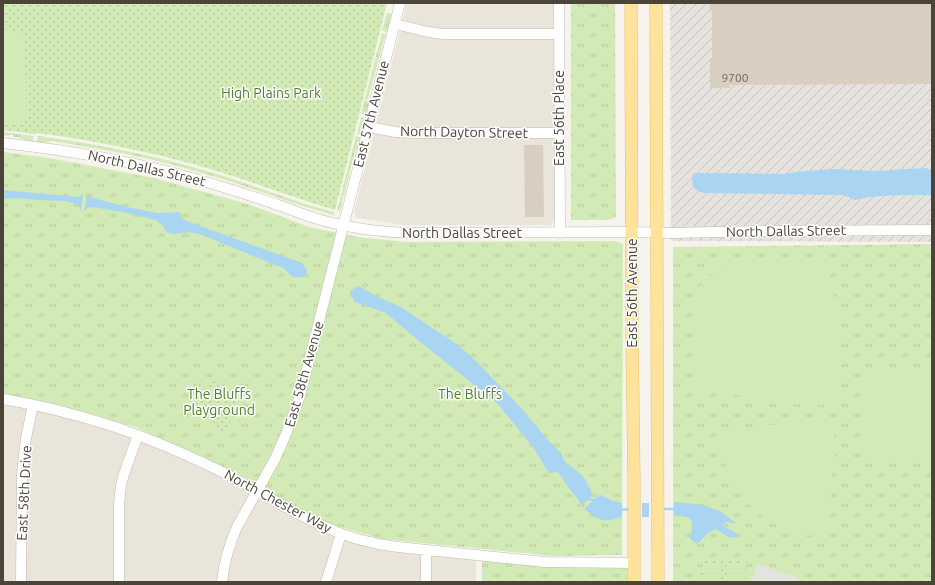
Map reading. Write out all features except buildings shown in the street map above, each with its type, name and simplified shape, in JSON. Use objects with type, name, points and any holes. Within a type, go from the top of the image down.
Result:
[{"type":"main road","name":"East 56th Avenue","points":[[631,3],[634,582]]},
{"type":"main road","name":"East 56th Avenue","points":[[656,3],[658,582]]},
{"type":"street","name":"East 57th Avenue","points":[[343,226],[400,3]]},
{"type":"street","name":"East 56th Place","points":[[559,3],[560,233]]},
{"type":"street","points":[[395,24],[443,34],[559,34]]},
{"type":"street","name":"North Dayton Street","points":[[368,126],[396,132],[418,133],[559,133]]},
{"type":"street","name":"North Dallas Street","points":[[3,143],[86,154],[154,168],[228,188],[311,217],[343,226],[386,232],[657,233],[932,230]]},
{"type":"street","name":"East 58th Avenue","points":[[222,582],[232,538],[284,440],[300,396],[343,226]]},
{"type":"street","name":"North Chester Way","points":[[3,398],[89,419],[138,435],[219,470],[257,492],[324,527],[341,534],[375,543],[426,550],[553,562],[634,563]]},
{"type":"street","name":"East 58th Drive","points":[[21,582],[22,474],[33,405]]},
{"type":"street","points":[[119,582],[119,505],[121,485],[138,435]]},
{"type":"street","points":[[326,582],[341,534]]},
{"type":"street","points":[[426,550],[426,582]]},
{"type":"shaded area","points":[[407,3],[554,3],[554,220],[551,225],[404,225],[356,218],[354,212]]},
{"type":"shaded area","points":[[670,3],[932,3],[932,242],[671,241]]},
{"type":"shaded area","points":[[3,400],[40,408],[152,443],[337,534],[476,557],[476,582],[3,582]]},
{"type":"shaded area","points":[[757,564],[799,578],[798,582],[752,582]]},
{"type":"green space","name":"High Plains Park","points":[[3,3],[387,3],[335,210],[211,169],[155,154],[77,139],[38,133],[34,134],[3,130]]},
{"type":"green space","points":[[571,3],[615,3],[616,217],[608,220],[571,220]]},
{"type":"green space","points":[[387,13],[392,14],[387,32],[382,30]]},
{"type":"green space","points":[[3,30],[22,31],[26,75],[27,117],[23,123],[3,124]]},
{"type":"green space","points":[[382,33],[386,34],[368,99],[366,101],[368,102],[368,108],[366,115],[361,114]]},
{"type":"green space","points":[[361,117],[365,118],[361,135],[357,134]]},
{"type":"green space","points":[[3,132],[33,136],[33,141],[14,137],[14,135],[3,135]]},
{"type":"green space","points":[[38,136],[168,160],[334,212],[334,215],[189,169],[150,159],[91,147],[51,141],[44,143],[37,142]]},
{"type":"green space","points":[[356,136],[360,137],[358,147],[355,151],[344,196],[342,196],[343,198],[340,211],[337,211]]},
{"type":"green space","name":"The Bluffs","points":[[3,152],[49,158],[154,178],[251,205],[309,227],[358,237],[406,242],[614,241],[623,244],[622,555],[553,556],[382,539],[327,523],[255,485],[136,427],[33,400],[3,395]]},
{"type":"green space","points":[[932,244],[932,582],[673,582],[673,247]]},
{"type":"green space","points":[[727,260],[827,260],[842,346],[842,392],[829,405],[785,404],[697,388],[698,288]]},
{"type":"green space","points":[[865,370],[932,370],[932,463],[864,463]]},
{"type":"green space","name":"The Bluffs Playground","points":[[214,380],[235,391],[238,398],[227,430],[224,432],[220,430],[196,401],[197,395]]},
{"type":"green space","points":[[801,423],[828,423],[834,429],[834,456],[827,536],[806,535],[791,531],[777,525],[753,508],[734,485],[723,456],[719,429]]},
{"type":"green space","points":[[482,559],[554,567],[628,568],[628,582],[482,582]]},
{"type":"green space","points":[[701,561],[746,561],[746,582],[701,582]]},
{"type":"green space","points":[[704,563],[720,563],[720,571],[704,571]]},
{"type":"green space","points":[[726,563],[743,563],[743,571],[726,571]]},
{"type":"green space","points":[[704,574],[720,574],[720,581],[704,581]]},
{"type":"green space","points":[[726,574],[743,574],[743,581],[726,581]]},
{"type":"water","points":[[926,168],[932,171],[932,195],[883,196],[855,200],[842,195],[704,193],[695,189],[692,182],[693,174],[696,173],[783,174],[832,169],[874,171]]},
{"type":"water","points":[[3,190],[78,197],[83,194],[81,210],[78,205],[66,201],[16,198],[3,199]]},
{"type":"water","points":[[87,195],[127,207],[158,213],[180,212],[181,218],[189,222],[302,263],[307,271],[306,275],[299,278],[291,276],[285,269],[200,234],[188,232],[173,234],[166,232],[163,226],[156,220],[93,207],[84,211]]},
{"type":"water","points":[[358,286],[401,307],[458,345],[478,363],[524,411],[546,438],[561,453],[565,462],[582,475],[593,495],[581,506],[558,472],[549,473],[532,446],[497,403],[386,313],[355,302],[350,291]]},
{"type":"water","points":[[601,495],[622,503],[622,517],[603,520],[584,509]]},
{"type":"water","points":[[674,502],[703,505],[720,511],[737,524],[728,522],[722,524],[737,534],[737,537],[731,538],[716,529],[708,533],[697,544],[690,539],[692,527],[691,521],[684,516],[674,516]]},
{"type":"water","points":[[642,503],[649,503],[649,517],[642,517]]},
{"type":"waterway","points":[[585,498],[596,501]]},
{"type":"waterway","points":[[619,510],[630,509]]},
{"type":"waterway","points":[[661,509],[676,509]]}]
